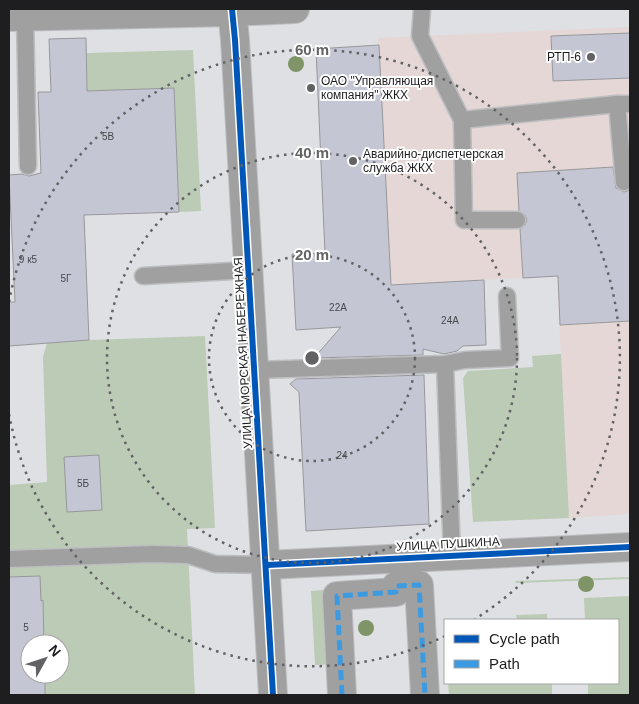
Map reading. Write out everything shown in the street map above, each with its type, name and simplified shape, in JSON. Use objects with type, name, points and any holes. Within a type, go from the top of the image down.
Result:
[{"type":"street","points":[[17,16],[295,9]]},
{"type":"street","name":"УЛИЦА МОРСКАЯ НАБЕРЕЖНАЯ","points":[[232,10],[236,50],[274,695]]},
{"type":"street","name":"УЛИЦА ПУШКИНА","points":[[267,565],[630,546]]},
{"type":"street","points":[[342,695],[336,596],[396,592],[396,586],[419,585],[425,695]]},
{"type":"lane","points":[[422,9],[420,36],[462,120],[464,220],[517,220]]},
{"type":"lane","points":[[17,16],[28,166]]},
{"type":"lane","points":[[462,120],[624,104],[624,182]]},
{"type":"lane","points":[[143,276],[249,270]]},
{"type":"lane","points":[[255,370],[444,364],[465,360],[510,358],[507,296]]},
{"type":"lane","points":[[444,364],[452,556]]},
{"type":"lane","points":[[9,559],[152,554],[188,555],[215,564],[267,565]]},
{"type":"shaded area","points":[[630,27],[630,514],[569,518],[557,276],[391,285],[378,38]]},
{"type":"green space","points":[[193,50],[201,211],[179,212],[174,88],[87,91],[87,53]]},
{"type":"green space","points":[[205,336],[215,528],[187,529],[195,695],[9,695],[9,485],[47,482],[43,357],[47,343]]},
{"type":"green space","points":[[561,354],[569,518],[473,522],[463,378],[468,371],[533,367],[532,356]]},
{"type":"green space","points":[[630,577],[630,579],[516,583],[515,581]]},
{"type":"green space","points":[[334,589],[337,664],[315,665],[311,591]]},
{"type":"green space","points":[[630,596],[630,695],[588,695],[588,684],[619,684],[619,619],[585,619],[584,598]]},
{"type":"green space","points":[[547,614],[547,619],[517,619],[516,615]]},
{"type":"green space","points":[[448,684],[552,684],[552,695],[449,695]]},
{"type":"building","name":"РТП-6","points":[[630,33],[630,78],[553,81],[551,36]]},
{"type":"building","points":[[86,38],[87,91],[174,88],[179,212],[84,215],[89,340],[9,346],[9,302],[15,302],[9,175],[22,174],[29,176],[41,173],[38,92],[51,92],[49,39]]},
{"type":"building","points":[[379,45],[391,285],[484,280],[486,345],[463,346],[457,351],[444,354],[423,349],[423,355],[314,358],[341,327],[296,330],[292,254],[325,253],[316,49]]},
{"type":"building","points":[[613,167],[616,188],[624,192],[630,190],[630,321],[560,325],[558,276],[523,278],[520,229],[527,220],[525,215],[519,211],[517,173]]},
{"type":"building","points":[[424,375],[429,524],[306,531],[299,392],[290,384],[296,379]]},
{"type":"building","points":[[99,455],[102,510],[67,512],[64,457]]},
{"type":"building","points":[[40,576],[44,634],[20,634],[20,684],[45,684],[45,695],[9,695],[9,577]]},
{"type":"marked path","points":[[342,695],[337,596],[396,592],[396,586],[419,585],[425,695]]},
{"type":"cycle path","points":[[232,9],[273,695]]},
{"type":"cycle path","points":[[267,565],[630,547]]},
{"type":"place","name":"РТП-6","points":[[591,57]]},
{"type":"place","name":"ОАО \"Управляющая компания\" ЖКХ","points":[[311,88]]},
{"type":"place","name":"Аварийно-диспетчерская служба ЖКХ","points":[[353,161]]}]
